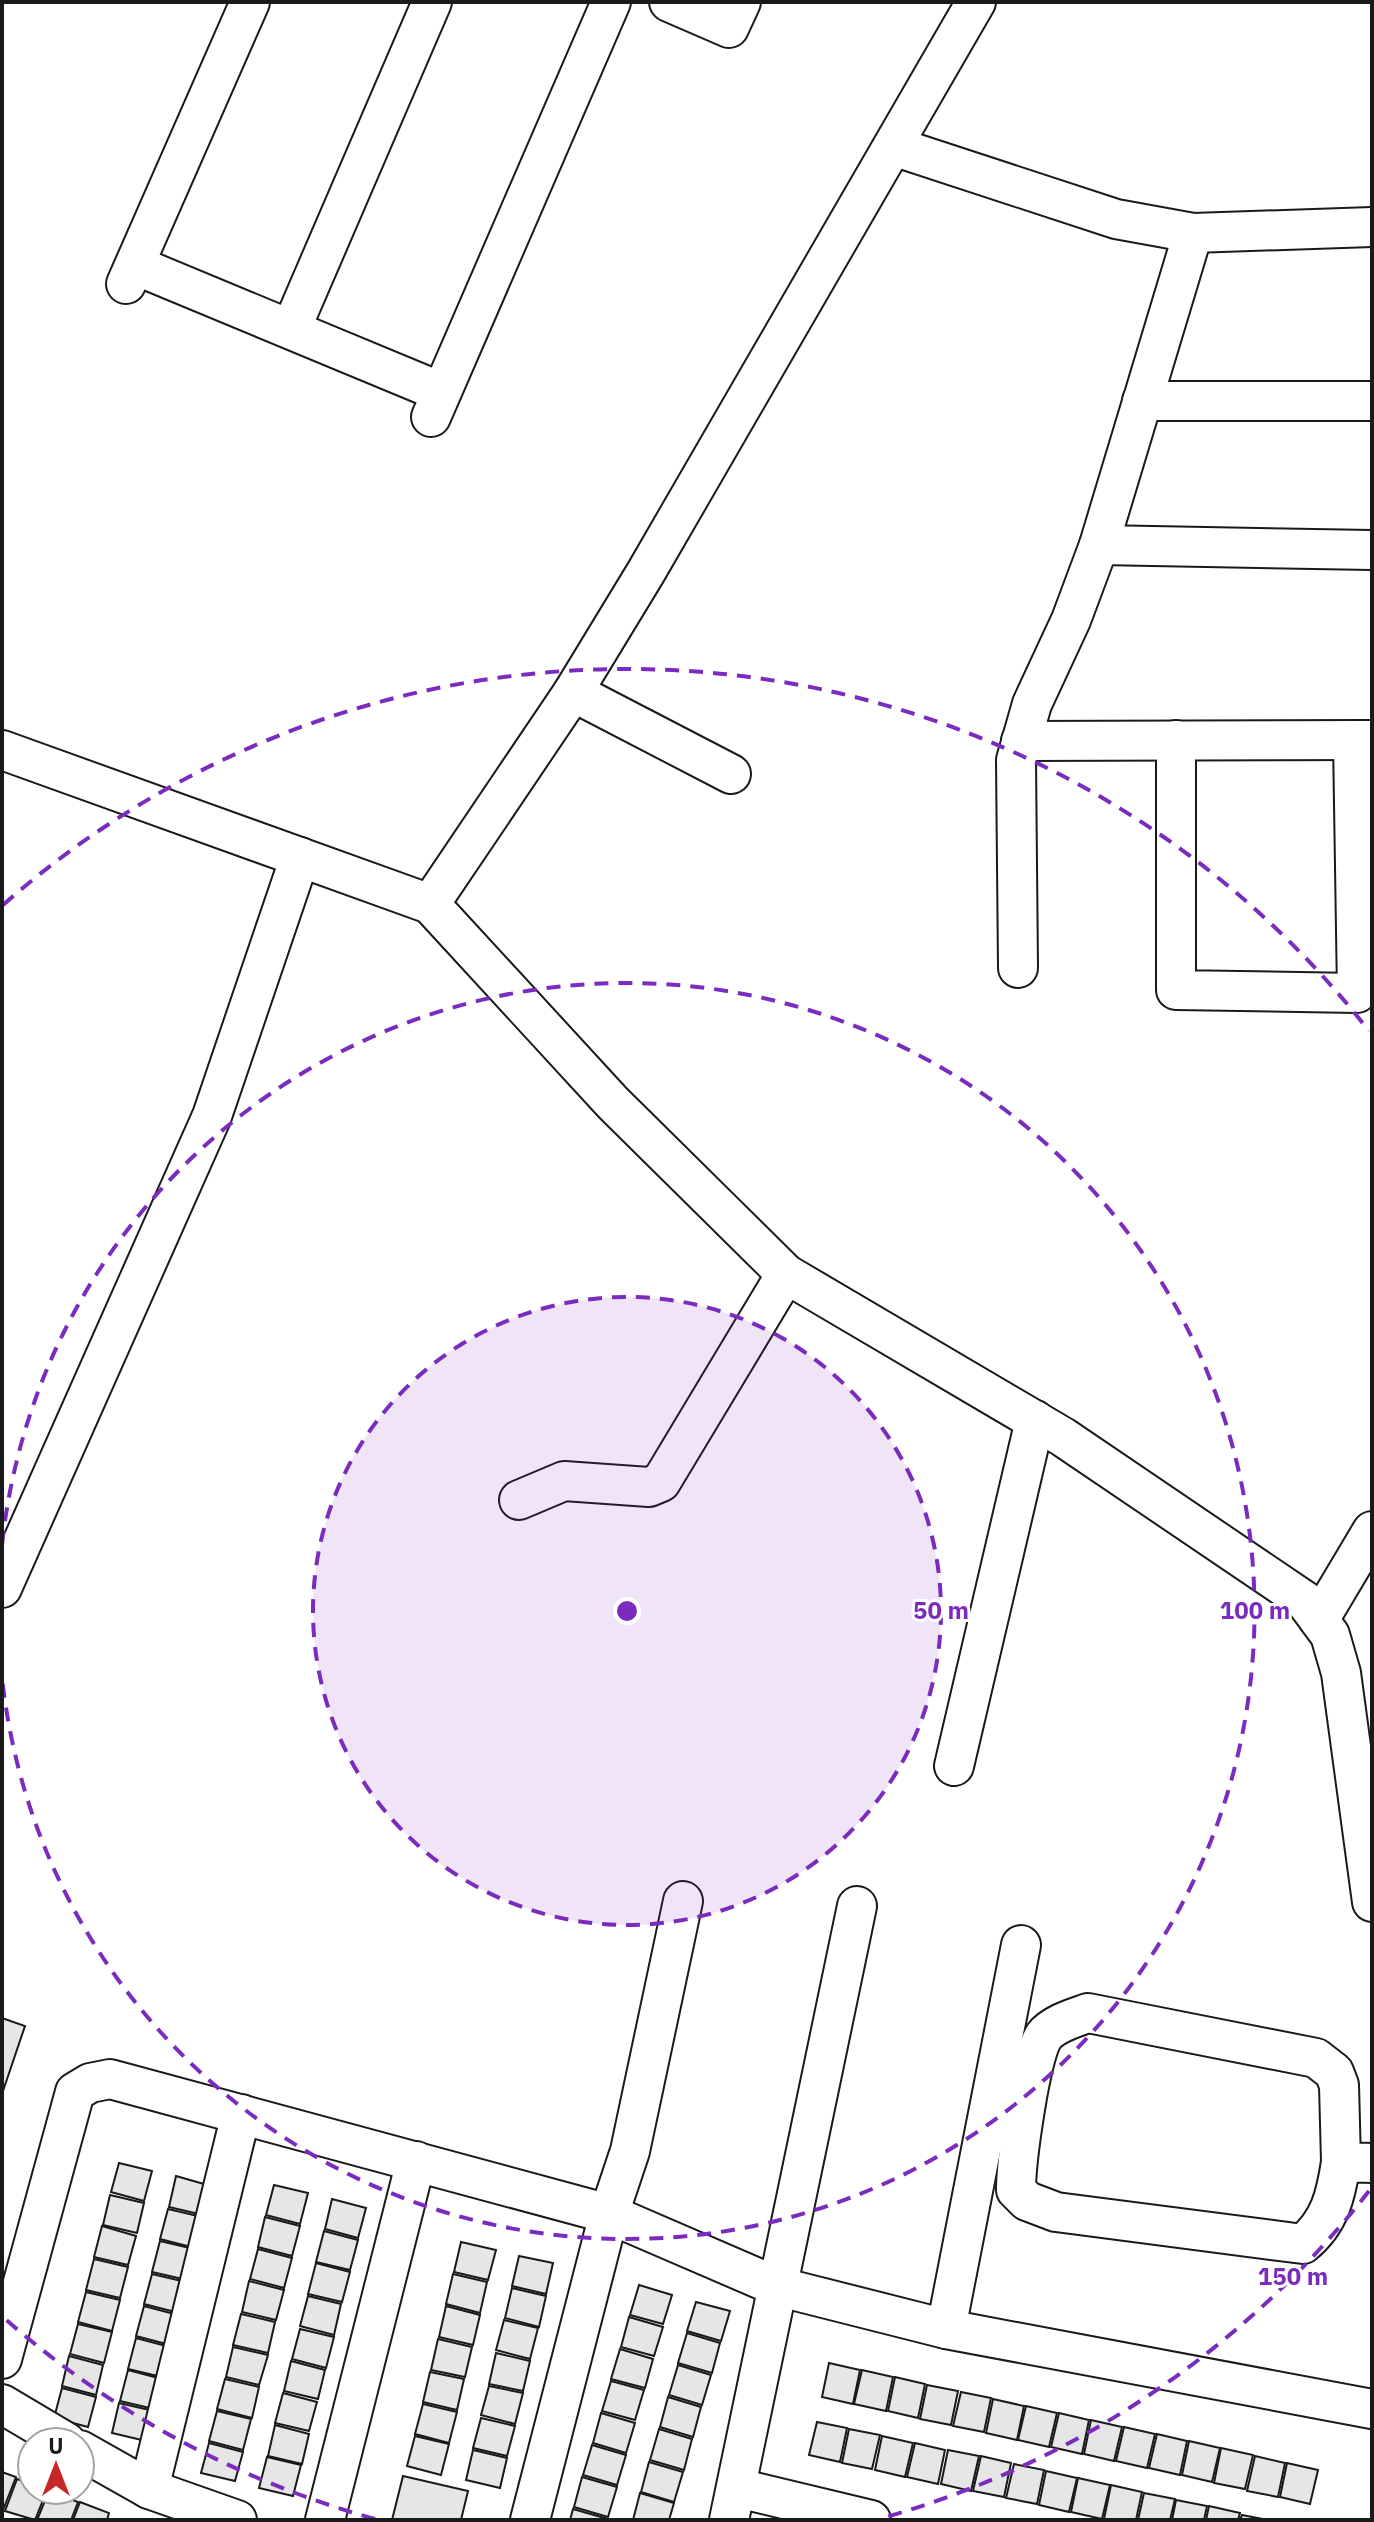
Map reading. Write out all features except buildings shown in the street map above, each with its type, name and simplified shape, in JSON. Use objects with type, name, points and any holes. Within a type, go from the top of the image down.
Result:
[{"type":"street","points":[[250,2],[130,274],[291,329],[436,404],[611,2]]},
{"type":"street","points":[[291,329],[432,2]]},
{"type":"street","points":[[669,2],[729,28],[741,2]]},
{"type":"street","points":[[430,904],[573,692],[976,2]]},
{"type":"street","points":[[893,146],[1116,219],[1193,233],[1372,227]]},
{"type":"street","points":[[1018,968],[1016,760],[1032,704],[1071,620],[1099,545],[1193,233]]},
{"type":"street","points":[[1142,401],[1372,401]]},
{"type":"street","points":[[1099,545],[1372,550]]},
{"type":"street","points":[[573,692],[731,774]]},
{"type":"street","points":[[1021,741],[1176,740],[1362,740],[1357,993],[1176,990],[1176,740]]},
{"type":"street","points":[[2,750],[430,904],[613,1103],[786,1274],[1035,1420],[1305,1601],[1330,1635],[1341,1673],[1372,1902]]},
{"type":"street","points":[[2,1588],[212,1116],[300,857]]},
{"type":"street","points":[[519,1500],[564,1481],[649,1487],[661,1482],[786,1274]]},
{"type":"street","points":[[954,1766],[1035,1420]]},
{"type":"street","points":[[1319,1620],[1372,1531]]},
{"type":"street","points":[[530,2520],[609,2214],[630,2151],[683,1901]]},
{"type":"street","points":[[857,1906],[733,2504],[871,2520]]},
{"type":"street","points":[[946,2329],[1021,1945]]},
{"type":"street","points":[[1088,2013],[1316,2058],[1334,2072],[1339,2085],[1356,2162],[1337,2191],[1326,2220],[1303,2244],[1056,2212],[1027,2201],[1016,2190],[1034,2063],[1044,2035],[1066,2021],[1088,2013]]},
{"type":"street","points":[[2,2359],[75,2092],[90,2083],[110,2079],[609,2214],[776,2286],[946,2329],[1372,2409]]},
{"type":"street","points":[[149,2489],[241,2114]]},
{"type":"street","points":[[325,2520],[416,2161]]},
{"type":"street","points":[[2,2404],[39,2426]]},
{"type":"street","points":[[96,2459],[149,2489],[237,2520]]}]
